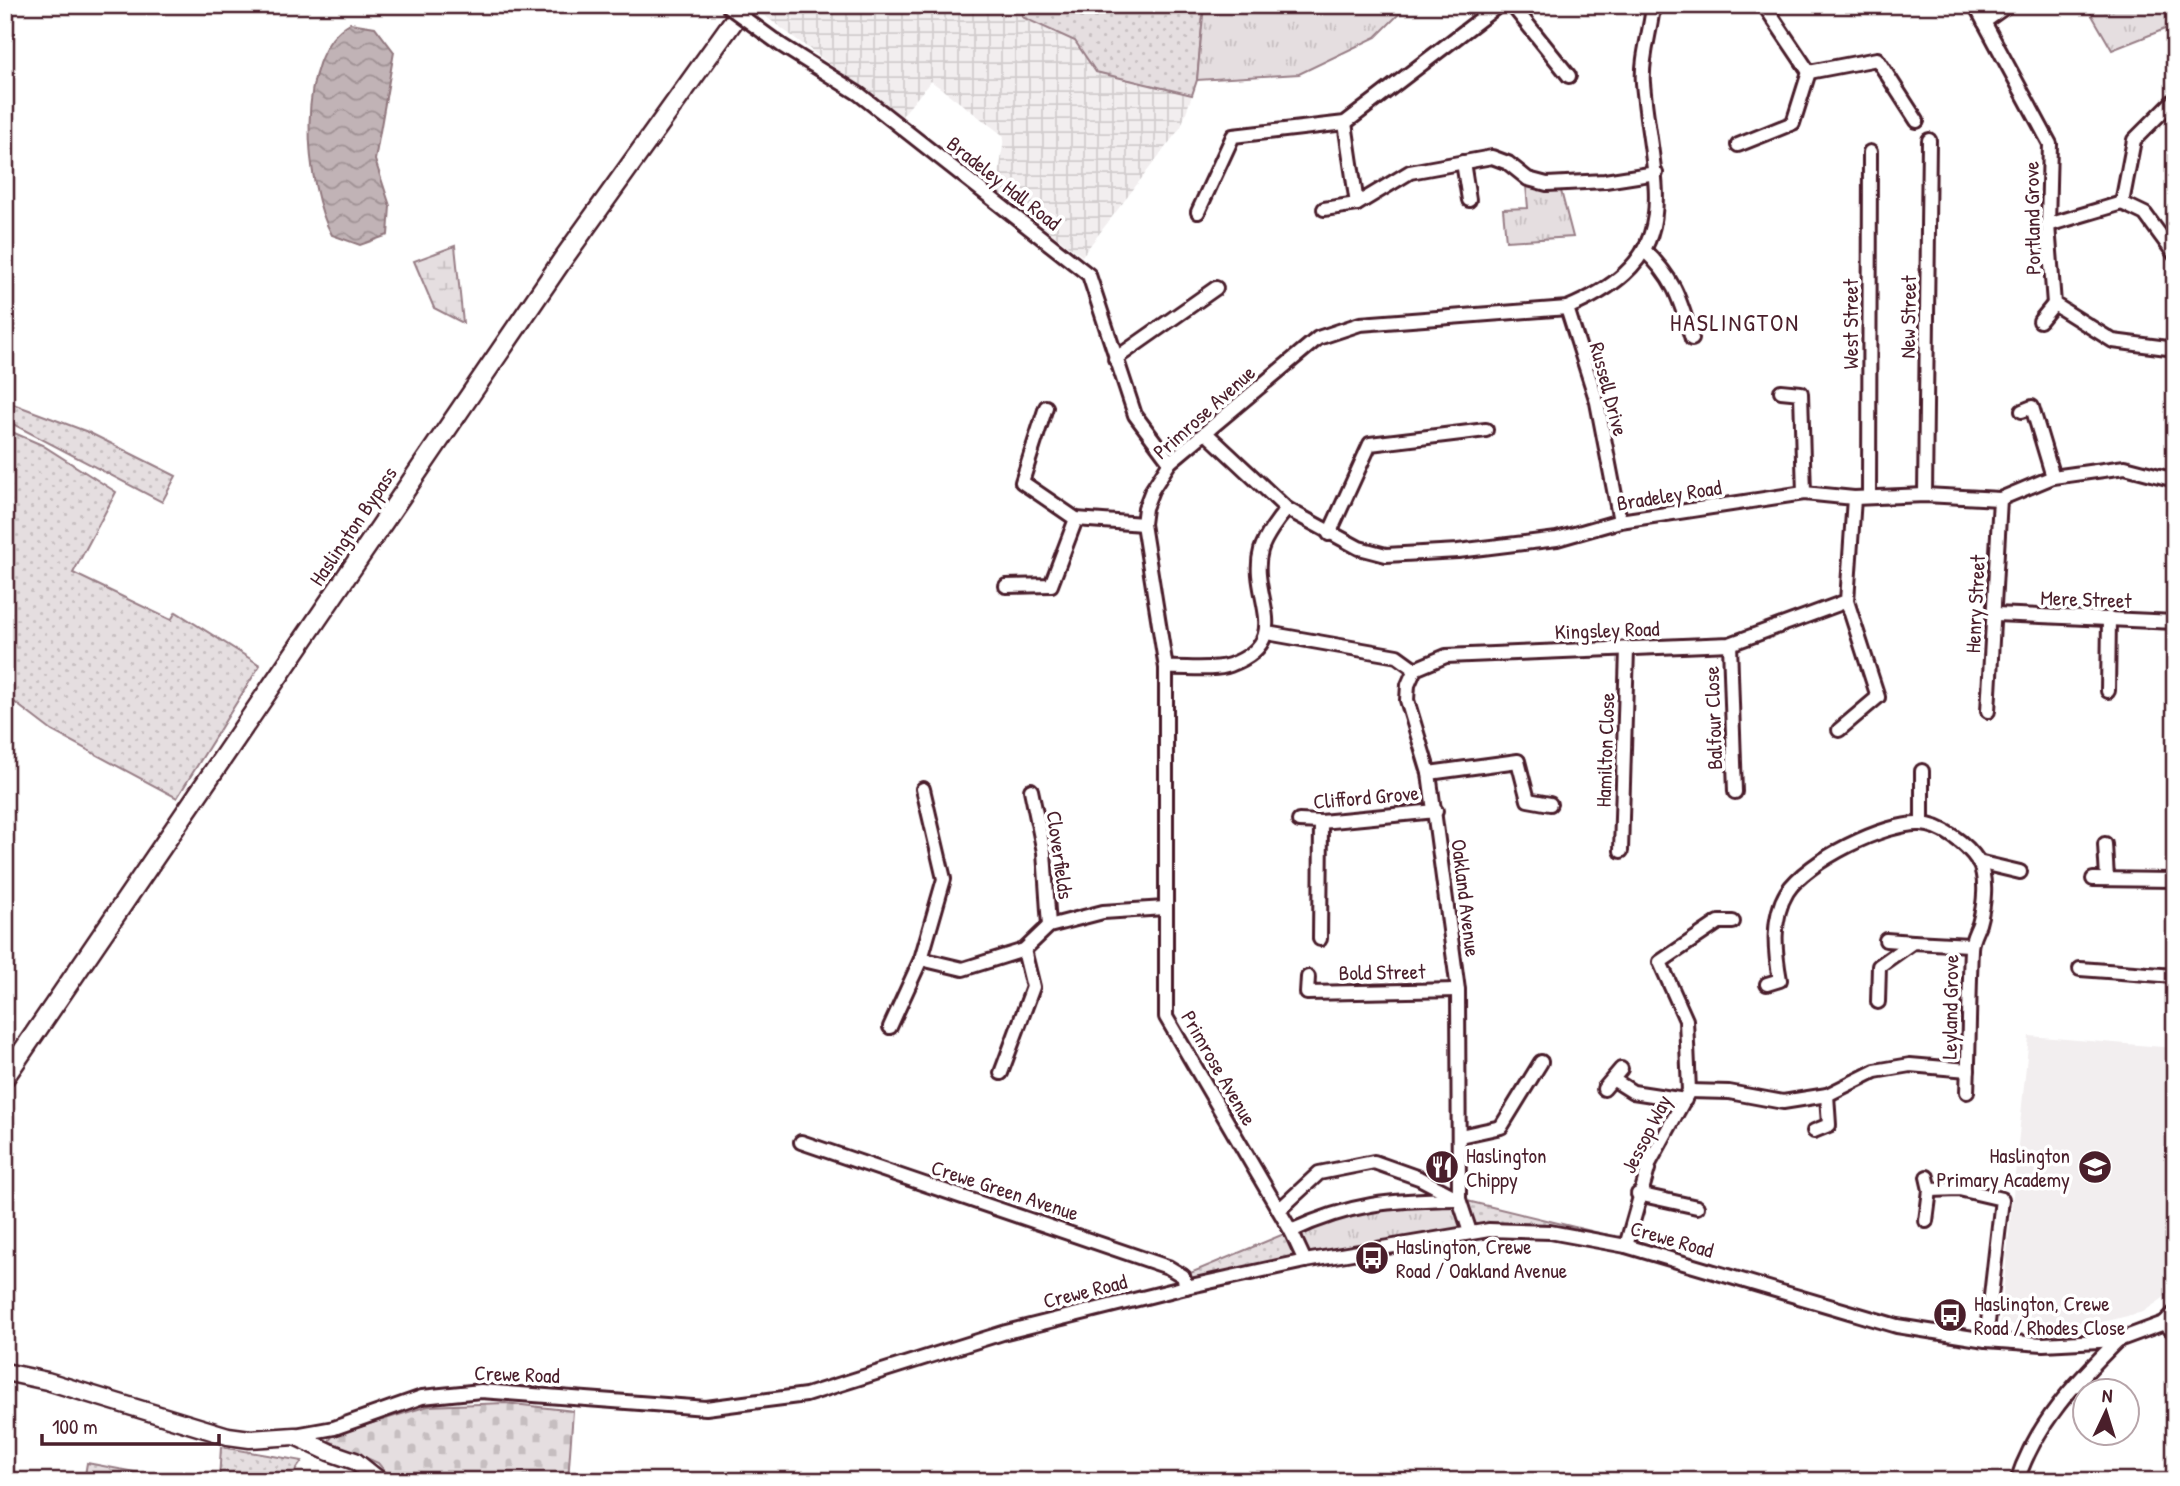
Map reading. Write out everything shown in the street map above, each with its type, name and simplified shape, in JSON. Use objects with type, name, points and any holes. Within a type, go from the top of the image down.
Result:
[{"type":"highway","name":"Haslington Bypass","points":[[5,1077],[503,346],[745,5]]},
{"type":"main road","name":"Crewe Road","points":[[5,1372],[47,1381],[228,1436],[250,1439],[295,1436]]},
{"type":"main road","points":[[295,1436],[355,1461],[380,1481]]},
{"type":"street","name":"Bradeley Hall Road","points":[[726,5],[780,46],[859,94],[1089,275],[1135,415],[1170,462]]},
{"type":"street","points":[[1198,212],[1233,136],[1345,123],[1499,5]]},
{"type":"street","points":[[1512,5],[1569,76]]},
{"type":"street","name":"Primrose Avenue","points":[[1305,1261],[1291,1231],[1166,1017],[1166,668],[1143,524],[1145,508],[1152,490],[1170,462],[1318,338],[1360,324],[1567,309],[1597,296],[1623,277],[1652,235],[1657,208],[1656,173],[1642,80],[1652,14],[1657,5]]},
{"type":"street","points":[[1764,5],[1809,72]]},
{"type":"street","name":"Portland Grove","points":[[1975,5],[2050,145],[2048,225],[2054,304],[2040,321]]},
{"type":"street","points":[[1984,22],[2008,5]]},
{"type":"street","points":[[1809,72],[1877,59],[1917,121]]},
{"type":"street","points":[[1738,145],[1793,123],[1809,72]]},
{"type":"street","points":[[2122,203],[2134,140],[2175,99]]},
{"type":"street","points":[[1345,123],[1357,204]]},
{"type":"street","name":"New Street","points":[[1925,495],[1929,140]]},
{"type":"street","name":"West Street","points":[[1869,497],[1870,152]]},
{"type":"street","points":[[1324,209],[1357,204],[1410,173],[1492,157],[1508,163],[1528,179],[1547,184],[1605,181],[1656,173]]},
{"type":"street","points":[[1463,162],[1469,200]]},
{"type":"street","points":[[2048,225],[2122,203],[2145,214],[2175,255]]},
{"type":"street","points":[[1644,250],[1663,268],[1676,288],[1692,339]]},
{"type":"street","points":[[1115,359],[1216,288]]},
{"type":"street","name":"Portland Grove","points":[[2054,304],[2113,341],[2175,349]]},
{"type":"street","name":"Russell Drive","points":[[1567,309],[1597,402],[1620,521]]},
{"type":"street","points":[[1781,391],[1801,393],[1804,493]]},
{"type":"street","points":[[1046,407],[1022,482],[1076,519],[1143,524]]},
{"type":"street","points":[[2022,411],[2032,407],[2053,477]]},
{"type":"street","points":[[1329,534],[1370,444],[1486,430]]},
{"type":"street","name":"Bradeley Road","points":[[1206,432],[1287,509],[1359,548],[1386,555],[1458,551],[1557,539],[1620,521],[1804,493],[1854,498],[1925,495],[2000,499],[2053,477],[2125,467],[2175,480]]},
{"type":"street","points":[[1839,730],[1878,697],[1847,601],[1854,498]]},
{"type":"street","name":"Henry Street","points":[[1988,711],[2000,499]]},
{"type":"street","points":[[1166,668],[1228,666],[1257,650],[1267,633],[1259,569],[1262,549],[1287,509]]},
{"type":"street","points":[[1006,586],[1051,584],[1076,519]]},
{"type":"street","name":"Kingsley Road","points":[[1416,669],[1446,656],[1730,644],[1847,601]]},
{"type":"street","name":"Mere Street","points":[[1995,614],[2175,621]]},
{"type":"street","points":[[2108,691],[2109,618]]},
{"type":"street","points":[[1267,633],[1397,656],[1416,669]]},
{"type":"street","name":"Balfour Close","points":[[1730,644],[1735,792]]},
{"type":"street","name":"Hamilton Close","points":[[1621,851],[1627,649]]},
{"type":"street","name":"Oakland Avenue","points":[[1416,669],[1408,685],[1407,700],[1429,773],[1436,811],[1458,990],[1459,1199],[1470,1232]]},
{"type":"street","points":[[1429,773],[1518,761],[1528,800],[1550,804]]},
{"type":"street","points":[[1922,771],[1922,824]]},
{"type":"street","points":[[890,1027],[921,959],[944,879],[923,789]]},
{"type":"street","name":"Cloverfields","points":[[1031,790],[1044,852],[1049,926]]},
{"type":"street","name":"Clifford Grove","points":[[1299,821],[1321,822],[1436,811]]},
{"type":"street","points":[[1320,939],[1321,822]]},
{"type":"street","points":[[1779,983],[1773,940],[1787,892],[1819,862],[1899,827],[1922,824],[1955,838],[1978,862],[2020,872]]},
{"type":"street","points":[[2105,844],[2107,878]]},
{"type":"street","name":"Leyland Grove","points":[[1967,1092],[1970,945],[1984,899],[1978,862]]},
{"type":"street","points":[[2093,879],[2175,880]]},
{"type":"street","name":"Cloverfields","points":[[921,959],[963,969],[1024,950],[1049,926],[1103,912],[1165,908]]},
{"type":"street","name":"Jessop Way","points":[[1626,1247],[1638,1194],[1650,1162],[1687,1096],[1686,1020],[1660,962],[1719,922],[1733,922]]},
{"type":"street","points":[[1886,940],[1970,945]]},
{"type":"street","points":[[1878,1002],[1879,966],[1913,942]]},
{"type":"street","points":[[1001,1073],[1032,987],[1024,950]]},
{"type":"street","points":[[2080,969],[2175,975]]},
{"type":"street","name":"Bold Street","points":[[1308,977],[1307,993],[1458,990]]},
{"type":"street","points":[[1460,1136],[1501,1127],[1541,1062]]},
{"type":"street","points":[[1613,1080],[1633,1092],[1687,1096],[1729,1092],[1783,1102],[1827,1095],[1875,1071],[1910,1065],[1968,1070]]},
{"type":"street","points":[[1827,1095],[1829,1125]]},
{"type":"street","points":[[1814,1130],[1829,1125],[1841,1132]]},
{"type":"street","name":"Crewe Green Avenue","points":[[801,1142],[1168,1267],[1183,1276],[1186,1287]]},
{"type":"street","points":[[1279,1210],[1319,1173],[1374,1161],[1419,1178],[1459,1199]]},
{"type":"street","points":[[1926,1221],[1928,1184],[2001,1199],[1986,1339]]},
{"type":"street","points":[[1638,1194],[1697,1207]]},
{"type":"street","points":[[1291,1231],[1333,1212],[1373,1202],[1459,1199]]},
{"type":"street","name":"Crewe Road","points":[[295,1436],[334,1428],[422,1397],[481,1391],[706,1408],[806,1395],[1006,1332],[1186,1287],[1305,1261],[1470,1232],[1550,1232],[1626,1247],[1898,1326],[1986,1339],[2043,1345],[2118,1340],[2164,1323],[2175,1312]]},
{"type":"street","points":[[2164,1323],[2175,1333]]},
{"type":"street","points":[[2017,1481],[2039,1430],[2052,1412],[2118,1340]]},
{"type":"shaded area","points":[[760,5],[1023,5],[1022,17],[1075,41],[1096,72],[1192,95],[1181,127],[1082,256],[997,192],[1004,136],[931,81],[901,117],[757,10]]},
{"type":"shaded area","name":"Haslington Primary Academy","points":[[2029,1036],[2175,1048],[2175,1286],[2143,1312],[2080,1328],[2036,1328],[2000,1323]]},
{"type":"green space","points":[[1023,5],[1204,5],[1197,80],[1192,95],[1096,72],[1075,41],[1022,17]]},
{"type":"green space","points":[[1204,5],[1408,5],[1376,37],[1299,74],[1197,80]]},
{"type":"green space","points":[[2086,5],[2175,5],[2175,25],[2112,50]]},
{"type":"green space","points":[[1526,185],[1561,191],[1573,237],[1506,241],[1503,209],[1528,208]]},
{"type":"green space","points":[[455,246],[463,323],[434,308],[414,261]]},
{"type":"green space","points":[[5,401],[88,432],[176,476],[162,502],[5,420]]},
{"type":"green space","points":[[5,429],[42,445],[116,492],[73,573],[171,620],[176,612],[260,665],[177,798],[52,731],[5,695]]},
{"type":"green space","points":[[1459,1199],[1628,1240],[1470,1232]]},
{"type":"green space","points":[[1459,1199],[1470,1232],[1305,1261],[1302,1229],[1333,1212]]},
{"type":"green space","points":[[1291,1231],[1305,1261],[1186,1287],[1183,1276]]},
{"type":"green space","points":[[505,1403],[573,1411],[568,1481],[393,1481],[378,1463],[329,1441],[333,1435],[428,1406]]},
{"type":"green space","points":[[221,1447],[302,1461],[288,1481],[219,1481]]},
{"type":"green space","points":[[87,1463],[182,1481],[84,1481]]},
{"type":"water","points":[[350,23],[375,27],[394,52],[375,160],[390,206],[388,235],[360,245],[332,235],[315,186],[311,155],[312,91],[319,63],[332,39]]},
{"type":"place","name":"Haslington Chippy","points":[[1442,1167]]},
{"type":"place","name":"Haslington Primary Academy","points":[[2095,1167]]},
{"type":"place","name":"Haslington, Crewe Road / Oakland Avenue","points":[[1372,1258]]},
{"type":"place","name":"Haslington, Crewe Road / Rhodes Close","points":[[1950,1315]]},
{"type":"district","name":"HASLINGTON","points":[[1735,322]]}]
